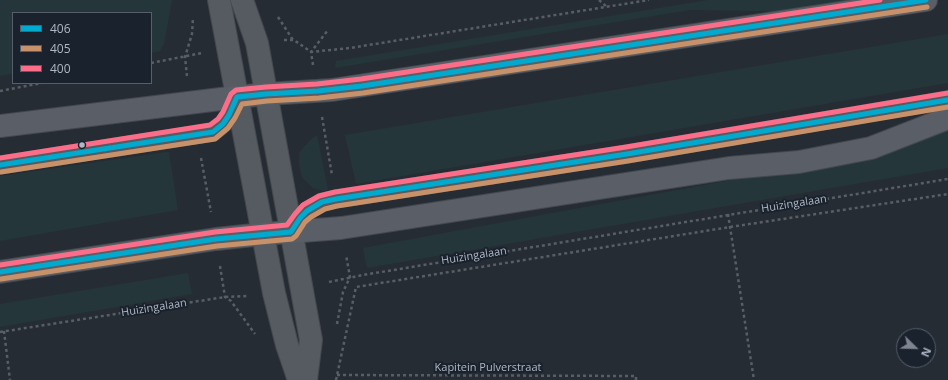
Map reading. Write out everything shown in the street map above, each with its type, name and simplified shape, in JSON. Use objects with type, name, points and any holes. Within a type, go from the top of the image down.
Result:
[{"type":"main road","points":[[0,126],[237,97],[266,94],[318,92],[370,85],[926,0]]},
{"type":"main road","points":[[0,272],[216,239],[341,228],[729,168],[806,160],[871,148],[948,118]]},
{"type":"street","points":[[219,0],[274,293],[287,345],[299,380]]},
{"type":"street","points":[[242,0],[257,43],[311,340],[306,380]]},
{"type":"lane","points":[[0,165],[213,132],[229,115],[237,97]]},
{"type":"lane","points":[[291,232],[300,218],[307,211],[322,202],[336,199],[627,154],[948,100]]},
{"type":"path","points":[[599,0],[607,8]]},
{"type":"path","points":[[311,52],[350,48],[607,8],[649,0]]},
{"type":"path","points":[[191,103],[185,57],[192,34],[194,13]]},
{"type":"path","points":[[276,13],[294,40]]},
{"type":"path","points":[[328,30],[311,52],[336,199]]},
{"type":"path","points":[[0,90],[36,84]]},
{"type":"path","points":[[197,135],[225,297]]},
{"type":"path","name":"Huizingalaan","points":[[301,288],[350,277],[948,179]]},
{"type":"path","points":[[336,380],[356,287],[730,227],[948,194]]},
{"type":"path","points":[[728,214],[754,380]]},
{"type":"path","points":[[341,228],[350,277]]},
{"type":"path","name":"Huizingalaan","points":[[0,332],[225,297],[274,293]]},
{"type":"path","points":[[4,331],[10,380]]},
{"type":"path","name":"Kapitein Pulverstraat","points":[[337,375],[636,376],[636,380]]},
{"type":"shaded area","points":[[0,0],[172,0],[164,44],[160,51],[152,53],[152,12],[12,12],[12,74],[0,76]]},
{"type":"shaded area","points":[[708,0],[883,0],[807,12],[690,10],[335,68],[336,61]]},
{"type":"shaded area","points":[[948,34],[948,83],[356,184],[345,135]]},
{"type":"shaded area","points":[[948,129],[948,168],[367,268],[363,248],[872,154]]},
{"type":"shaded area","points":[[317,135],[328,189],[324,191],[313,188],[302,177],[299,165],[299,153],[309,141]]},
{"type":"shaded area","points":[[169,152],[178,210],[0,241],[0,176]]},
{"type":"shaded area","points":[[188,273],[192,294],[0,327],[0,304]]},
{"type":"transit line","name":"400","points":[[0,158],[210,125],[218,119],[223,112],[231,94],[236,90],[361,79],[880,0]]},
{"type":"transit line","name":"406","points":[[0,165],[213,132],[223,124],[237,97],[362,86],[926,0]]},
{"type":"transit line","name":"405","points":[[1,172],[215,139],[228,128],[242,104],[363,93],[927,7]]},
{"type":"transit line","name":"400","points":[[0,265],[215,232],[287,225],[303,205],[319,196],[335,192],[626,147],[948,93]]},
{"type":"transit line","name":"406","points":[[0,272],[216,239],[291,232],[300,218],[307,211],[322,202],[336,199],[627,154],[948,100]]},
{"type":"transit line","name":"405","points":[[1,279],[217,246],[292,239],[296,236],[305,222],[311,217],[325,209],[337,206],[628,161],[948,107]]}]
